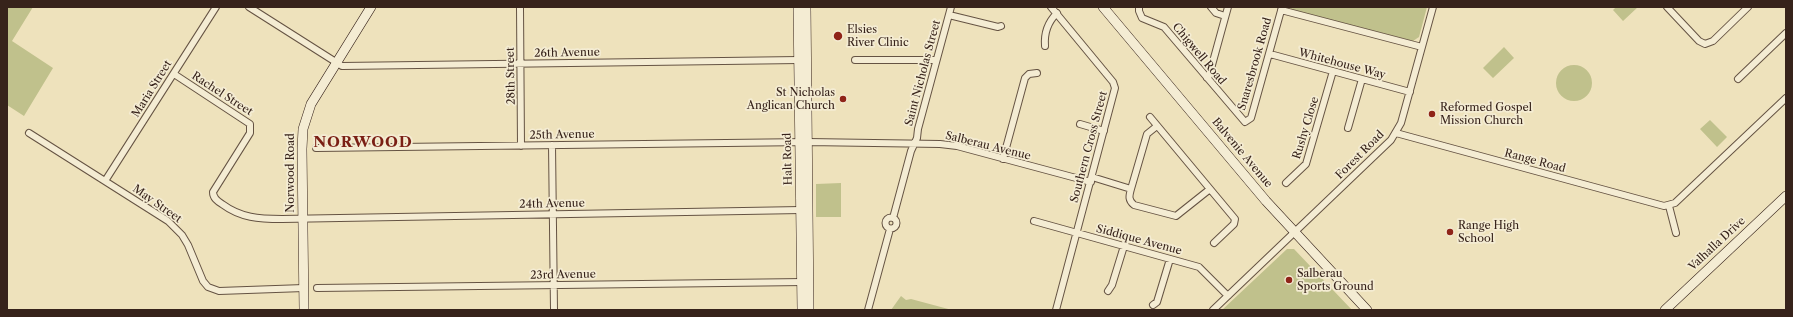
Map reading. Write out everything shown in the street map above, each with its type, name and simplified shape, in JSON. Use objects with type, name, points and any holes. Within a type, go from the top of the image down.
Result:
[{"type":"street","name":"Maria Street","points":[[105,181],[216,7]]},
{"type":"street","points":[[249,7],[336,62]]},
{"type":"street","points":[[259,13],[262,7]]},
{"type":"street","name":"Norwood Road","points":[[304,310],[303,130],[314,99],[371,7]]},
{"type":"street","name":"28th Street","points":[[520,7],[521,146]]},
{"type":"street","name":"Halt Road","points":[[798,7],[799,60],[804,142],[801,210],[809,310]]},
{"type":"street","name":"Halt Road","points":[[802,310],[806,282],[804,142],[806,7]]},
{"type":"street","name":"Saint Nicholas Street","points":[[868,310],[890,229],[894,228],[897,224],[893,218],[915,144],[951,7]]},
{"type":"street","name":"Southern Cross Street","points":[[1051,7],[1113,82],[1115,88],[1056,310]]},
{"type":"street","name":"Balvenie Avenue","points":[[1103,7],[1266,201],[1367,310]]},
{"type":"street","name":"Chigwell Road","points":[[1139,7],[1139,14],[1142,18],[1164,27],[1243,121]]},
{"type":"street","points":[[1211,7],[1216,13],[1225,16]]},
{"type":"street","points":[[1207,78],[1209,76],[1228,7]]},
{"type":"street","name":"Forest Road","points":[[1213,310],[1380,152],[1396,133],[1401,123],[1433,7]]},
{"type":"street","points":[[1667,7],[1699,41],[1705,44],[1713,41],[1748,7]]},
{"type":"street","points":[[1281,8],[1422,48]]},
{"type":"street","name":"Snaresbrook Road","points":[[1243,121],[1247,121],[1251,118],[1270,54],[1281,8]]},
{"type":"street","points":[[1045,46],[1044,38],[1050,21],[1056,14]]},
{"type":"street","points":[[949,15],[998,27],[1001,26]]},
{"type":"street","points":[[1738,79],[1786,33]]},
{"type":"street","name":"Whitehouse Way","points":[[1270,54],[1410,92]]},
{"type":"street","name":"26th Avenue","points":[[336,62],[342,66],[799,60]]},
{"type":"street","points":[[855,60],[936,60]]},
{"type":"street","name":"Rushy Close","points":[[1286,183],[1306,164],[1333,71]]},
{"type":"street","points":[[1003,159],[1025,78],[1029,74],[1038,73]]},
{"type":"street","name":"Rachel Street","points":[[174,74],[245,119],[252,126],[250,133],[215,188],[214,198],[235,213],[246,217],[303,218]]},
{"type":"street","points":[[1348,128],[1362,79]]},
{"type":"street","points":[[1676,233],[1669,206],[1675,203],[1786,98]]},
{"type":"street","points":[[1150,117],[1210,189],[1235,222],[1214,243]]},
{"type":"street","points":[[1080,124],[1104,131]]},
{"type":"street","points":[[1157,126],[1147,134],[1129,196],[1130,202],[1134,205],[1176,216],[1210,189]]},
{"type":"street","name":"May Street","points":[[29,133],[175,227],[188,245],[203,281],[211,289],[304,288]]},
{"type":"street","name":"Range Road","points":[[1396,133],[1660,206],[1669,206]]},
{"type":"street","name":"Salberau Avenue","points":[[804,142],[949,145],[1131,189]]},
{"type":"street","name":"25th Avenue","points":[[316,148],[804,142]]},
{"type":"street","points":[[552,145],[554,310]]},
{"type":"street","name":"Valhalla Drive","points":[[1665,310],[1786,196]]},
{"type":"street","name":"24th Avenue","points":[[303,218],[801,210]]},
{"type":"street","name":"Siddique Avenue","points":[[1034,222],[1199,267],[1228,296]]},
{"type":"street","points":[[1108,291],[1112,285],[1124,246]]},
{"type":"street","points":[[1153,305],[1157,302],[1170,258]]},
{"type":"street","name":"23rd Avenue","points":[[318,288],[806,282]]},
{"type":"green space","points":[[7,7],[33,7],[12,41],[53,68],[24,116],[7,105]]},
{"type":"green space","points":[[1289,7],[1427,7],[1419,37],[1413,41],[1292,10]]},
{"type":"green space","points":[[1616,7],[1638,7],[1623,21],[1613,10]]},
{"type":"green space","points":[[1504,47],[1514,58],[1493,78],[1483,68]]},
{"type":"green space","points":[[1578,65],[1587,70],[1591,76],[1591,90],[1587,96],[1578,101],[1570,101],[1561,96],[1557,90],[1556,79],[1561,70],[1567,66]]},
{"type":"green space","points":[[1710,120],[1727,137],[1717,147],[1700,129]]},
{"type":"green space","points":[[841,183],[841,217],[816,217],[816,184]]},
{"type":"green space","name":"Salberau Sports Ground","points":[[1287,249],[1294,249],[1352,310],[1222,310]]},
{"type":"green space","points":[[901,296],[906,300],[911,299],[952,310],[891,310]]},
{"type":"place","name":"Elsies River Clinic","points":[[838,36]]},
{"type":"place","name":"St Nicholas Anglican Church","points":[[843,99]]},
{"type":"place","name":"Reformed Gospel Mission Church","points":[[1432,114]]},
{"type":"place","name":"Range High School","points":[[1450,232]]},
{"type":"place","name":"Salberau Sports Ground","points":[[1289,280]]},
{"type":"district","name":"NORWOOD","points":[[363,143]]}]
